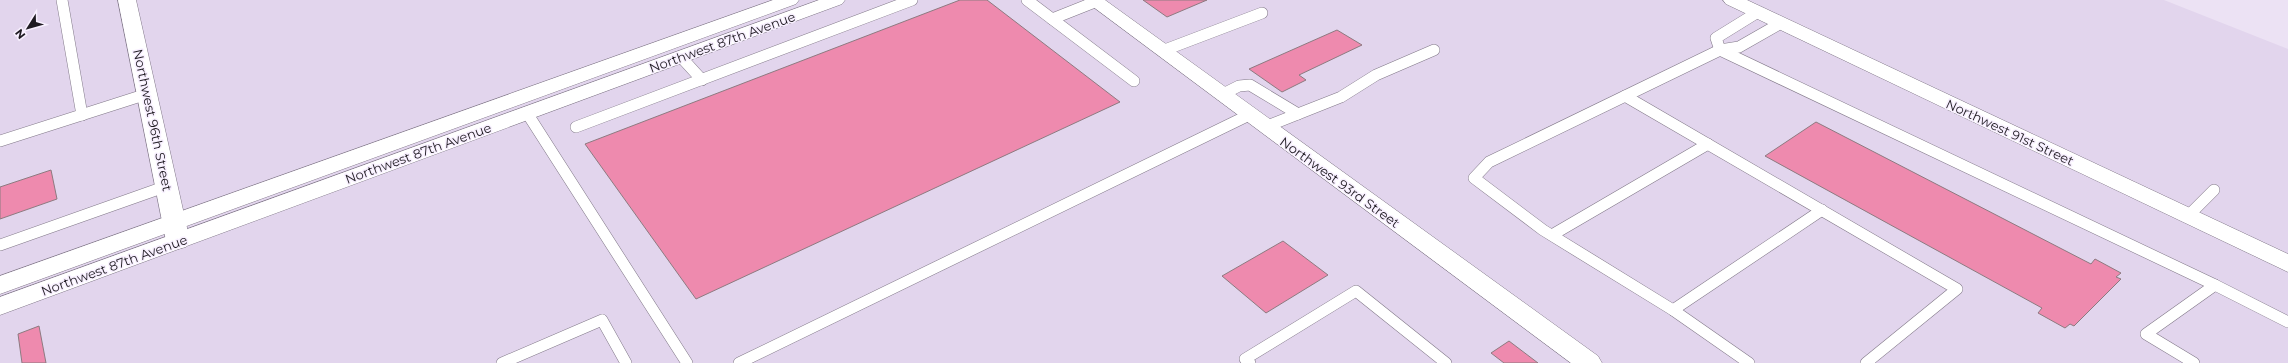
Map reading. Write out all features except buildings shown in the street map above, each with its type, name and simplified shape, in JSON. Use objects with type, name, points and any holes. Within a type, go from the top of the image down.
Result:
[{"type":"street","name":"Northwest 96th Street","points":[[127,0],[176,232]]},
{"type":"street","name":"Northwest 87th Avenue","points":[[0,306],[176,232],[792,0]]},
{"type":"street","name":"Northwest 87th Avenue","points":[[0,285],[176,232],[527,113],[836,0]]},
{"type":"street","name":"Northwest 91st Street","points":[[1732,0],[2288,264]]},
{"type":"street","name":"Northwest 93rd Street","points":[[1094,1],[1589,363]]},
{"type":"lane","points":[[62,0],[82,114]]},
{"type":"lane","points":[[576,127],[912,0]]},
{"type":"lane","points":[[1027,0],[1134,81]]},
{"type":"lane","points":[[1052,18],[1094,1]]},
{"type":"lane","points":[[1758,12],[1716,38],[1720,50],[2215,285],[2288,322]]},
{"type":"lane","points":[[1162,51],[1262,13]]},
{"type":"lane","points":[[1749,363],[1673,310],[1552,235],[1474,178],[1489,162],[1720,50],[1739,47],[1781,23]]},
{"type":"lane","points":[[739,363],[1257,121],[1298,114],[1341,97],[1376,75],[1434,50]]},
{"type":"lane","points":[[681,57],[702,80]]},
{"type":"lane","points":[[1221,95],[1240,86],[1250,85],[1298,114]]},
{"type":"lane","points":[[0,140],[147,94]]},
{"type":"lane","points":[[1626,96],[1956,288],[1866,363]]},
{"type":"lane","points":[[527,113],[687,363]]},
{"type":"lane","points":[[1552,235],[1708,144]]},
{"type":"lane","points":[[0,245],[167,186]]},
{"type":"lane","points":[[2188,216],[2214,190]]},
{"type":"lane","points":[[1673,310],[1822,210]]},
{"type":"lane","points":[[2194,363],[2146,334],[2215,285]]},
{"type":"lane","points":[[1250,363],[1245,359],[1356,291],[1446,363]]},
{"type":"lane","points":[[502,363],[602,320],[626,363]]},
{"type":"shaded area","points":[[0,0],[2164,0],[2288,49],[2288,363],[0,363]]}]
